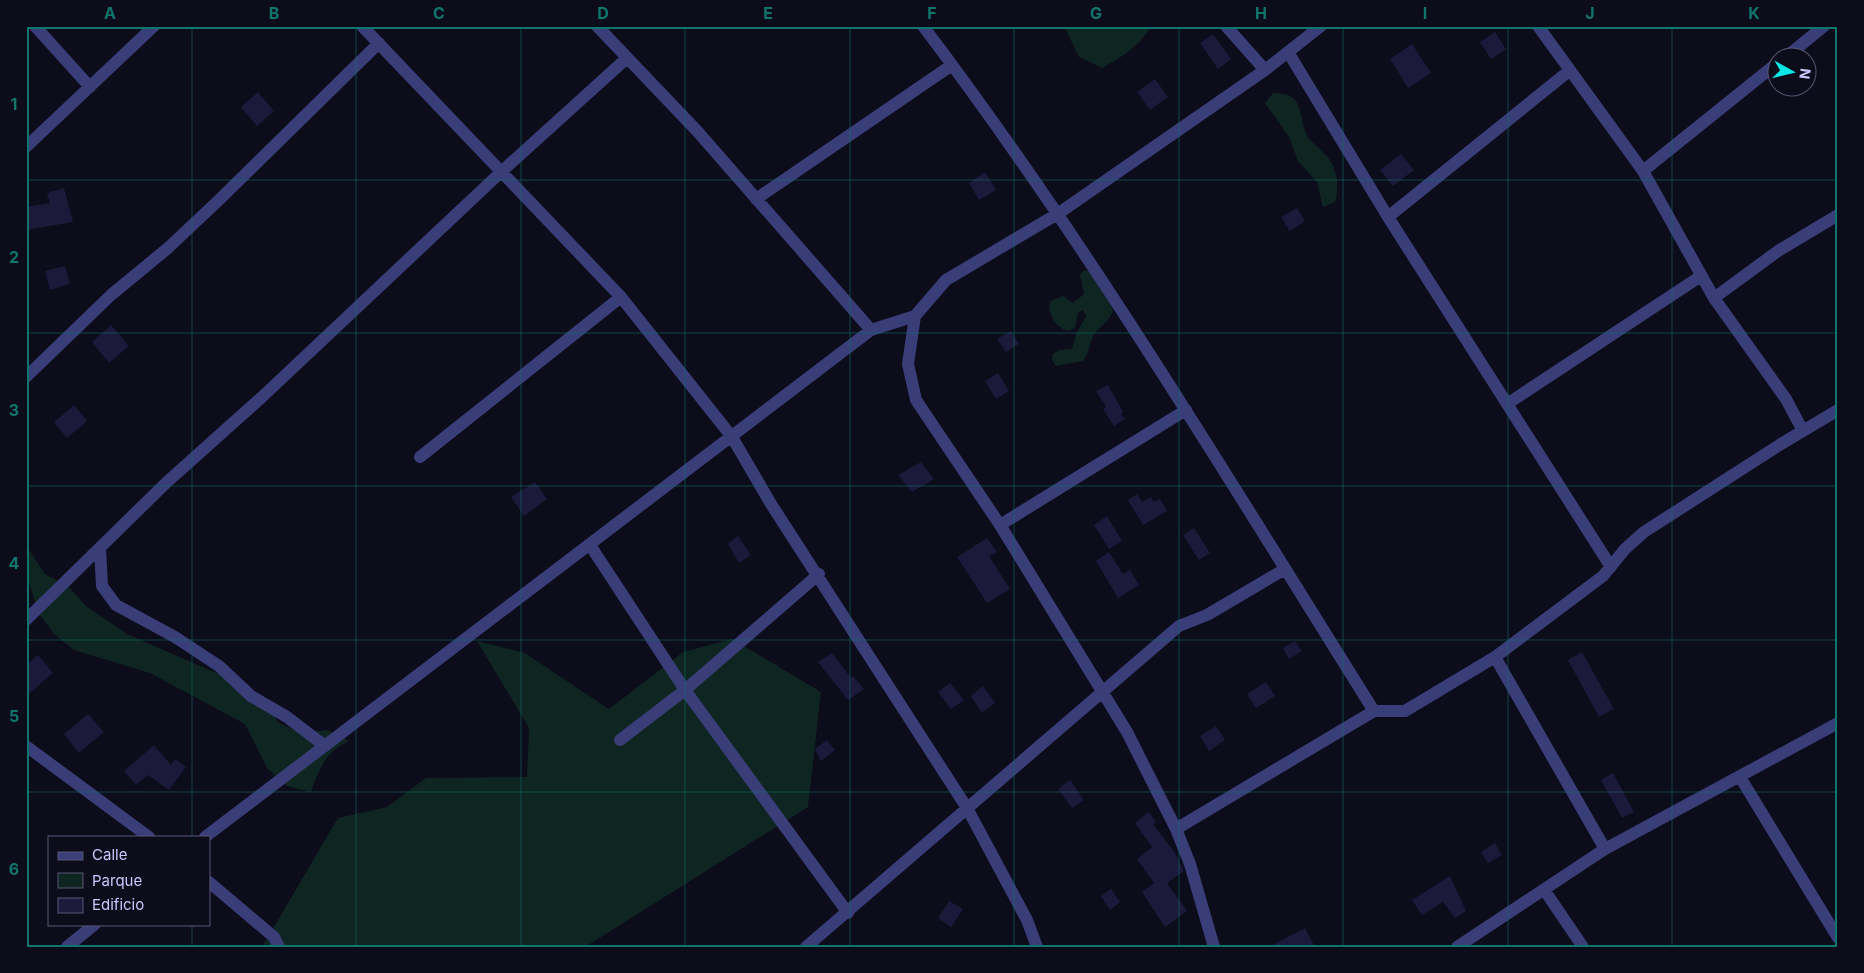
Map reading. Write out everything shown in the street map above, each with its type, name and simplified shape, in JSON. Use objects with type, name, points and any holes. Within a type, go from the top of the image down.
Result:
[{"type":"street","points":[[35,26],[90,87]]},
{"type":"street","points":[[26,147],[154,26]]},
{"type":"street","points":[[362,26],[500,173],[621,297],[732,437],[771,504],[818,574],[967,808],[1027,920],[1037,947]]},
{"type":"street","points":[[597,26],[698,132],[871,330]]},
{"type":"street","points":[[923,26],[1058,213],[1186,410],[1374,712]]},
{"type":"street","points":[[1226,26],[1265,70]]},
{"type":"street","points":[[1214,947],[1190,864],[1176,829],[1127,732],[1000,525],[916,400],[908,364],[916,316],[946,280],[1058,213],[1265,70],[1321,26]]},
{"type":"street","points":[[1538,26],[1643,171],[1714,298],[1786,399],[1803,431]]},
{"type":"street","points":[[1797,48],[1824,26]]},
{"type":"street","points":[[26,377],[111,295],[168,248],[220,199],[379,43]]},
{"type":"street","points":[[1288,52],[1388,217],[1611,567]]},
{"type":"street","points":[[26,620],[167,482],[262,397],[500,173],[626,58]]},
{"type":"street","points":[[756,198],[952,64]]},
{"type":"street","points":[[1388,217],[1569,71]]},
{"type":"street","points":[[1643,171],[1766,72]]},
{"type":"street","points":[[1714,298],[1778,251],[1838,215]]},
{"type":"street","points":[[1507,404],[1701,276]]},
{"type":"street","points":[[420,457],[621,297]]},
{"type":"street","points":[[207,836],[871,330],[916,316]]},
{"type":"street","points":[[1000,525],[1186,410]]},
{"type":"street","points":[[1176,829],[1374,712],[1405,712],[1495,657],[1593,584],[1611,567],[1625,549],[1644,532],[1838,410]]},
{"type":"street","points":[[590,545],[685,690],[848,913]]},
{"type":"street","points":[[100,548],[102,586],[116,606],[175,637],[220,666],[251,696],[288,717],[325,746]]},
{"type":"street","points":[[806,947],[848,913],[1179,626],[1207,614],[1285,569]]},
{"type":"street","points":[[620,740],[685,690],[818,574]]},
{"type":"street","points":[[1495,657],[1605,849]]},
{"type":"street","points":[[1457,947],[1545,891],[1605,849],[1838,723]]},
{"type":"street","points":[[26,746],[148,836]]},
{"type":"street","points":[[1740,777],[1838,938]]},
{"type":"street","points":[[210,883],[274,937],[279,947]]},
{"type":"street","points":[[1545,891],[1583,947]]},
{"type":"street","points":[[67,947],[93,926]]},
{"type":"green space","points":[[1064,26],[1151,26],[1142,39],[1130,50],[1102,68],[1079,57]]},
{"type":"green space","points":[[1273,93],[1291,97],[1299,106],[1307,135],[1328,157],[1334,169],[1337,182],[1335,202],[1323,207],[1317,182],[1298,161],[1289,137],[1265,103]]},
{"type":"green space","points":[[1084,270],[1090,271],[1113,309],[1112,313],[1094,335],[1083,361],[1056,366],[1052,360],[1053,354],[1059,350],[1072,349],[1076,334],[1086,316],[1083,310],[1078,313],[1075,327],[1070,331],[1065,330],[1051,316],[1050,301],[1063,296],[1073,303],[1084,294],[1080,275]]},
{"type":"green space","points":[[26,545],[45,574],[68,586],[86,606],[127,634],[244,685],[265,702],[279,723],[302,733],[327,730],[349,741],[329,755],[317,776],[311,792],[287,786],[267,768],[245,724],[150,673],[74,650],[55,635],[39,614],[26,573]]},
{"type":"green space","points":[[732,639],[821,692],[808,807],[585,947],[262,947],[338,818],[387,807],[426,778],[527,777],[529,728],[477,641],[525,653],[609,709],[683,652]]},
{"type":"building","points":[[1495,32],[1506,49],[1491,59],[1480,42]]},
{"type":"building","points":[[1213,34],[1231,59],[1218,69],[1200,43]]},
{"type":"building","points":[[1412,44],[1431,73],[1408,88],[1390,59]]},
{"type":"building","points":[[1155,79],[1168,97],[1150,110],[1137,92]]},
{"type":"building","points":[[258,92],[274,111],[257,126],[241,107]]},
{"type":"building","points":[[1401,154],[1414,170],[1393,186],[1380,170]]},
{"type":"building","points":[[985,172],[996,190],[979,200],[969,183]]},
{"type":"building","points":[[64,188],[73,222],[26,230],[26,207],[50,203],[47,193]]},
{"type":"building","points":[[1297,208],[1305,221],[1290,231],[1281,217]]},
{"type":"building","points":[[65,266],[70,284],[50,290],[45,271]]},
{"type":"building","points":[[111,325],[129,346],[109,363],[92,342]]},
{"type":"building","points":[[1011,331],[1019,344],[1006,352],[997,339]]},
{"type":"building","points":[[998,373],[1009,391],[996,399],[985,381]]},
{"type":"building","points":[[1108,385],[1125,419],[1114,426],[1103,409],[1106,407],[1096,391]]},
{"type":"building","points":[[74,405],[87,421],[67,438],[54,422]]},
{"type":"building","points":[[921,462],[934,479],[912,492],[898,475]]},
{"type":"building","points":[[535,482],[547,499],[524,516],[511,497]]},
{"type":"building","points":[[1137,494],[1142,502],[1151,497],[1154,502],[1160,499],[1167,511],[1143,525],[1128,500]]},
{"type":"building","points":[[1107,516],[1122,541],[1109,549],[1094,525]]},
{"type":"building","points":[[1194,528],[1210,553],[1199,560],[1183,535]]},
{"type":"building","points":[[738,536],[751,555],[739,563],[728,544]]},
{"type":"building","points":[[987,538],[997,552],[989,556],[1010,589],[987,603],[957,557]]},
{"type":"building","points":[[1109,552],[1123,574],[1130,570],[1139,585],[1118,598],[1096,561]]},
{"type":"building","points":[[1295,641],[1302,651],[1289,659],[1283,648]]},
{"type":"building","points":[[1582,652],[1614,709],[1599,717],[1568,660]]},
{"type":"building","points":[[832,653],[851,678],[853,676],[864,689],[848,700],[818,662]]},
{"type":"building","points":[[38,655],[53,673],[26,696],[26,665]]},
{"type":"building","points":[[1266,682],[1275,696],[1256,708],[1247,694]]},
{"type":"building","points":[[950,683],[964,700],[951,709],[938,692]]},
{"type":"building","points":[[983,686],[995,703],[982,713],[971,696]]},
{"type":"building","points":[[88,714],[104,732],[79,753],[64,734]]},
{"type":"building","points":[[1216,726],[1225,740],[1209,751],[1200,736]]},
{"type":"building","points":[[827,740],[835,750],[821,761],[815,749]]},
{"type":"building","points":[[154,745],[171,765],[175,759],[186,767],[169,790],[148,775],[136,785],[124,771]]},
{"type":"building","points":[[1613,773],[1634,812],[1622,818],[1601,780]]},
{"type":"building","points":[[1070,780],[1084,800],[1072,808],[1058,789]]},
{"type":"building","points":[[1149,812],[1156,822],[1153,824],[1175,853],[1184,871],[1167,883],[1187,911],[1165,927],[1142,892],[1154,883],[1137,859],[1152,847],[1135,823]]},
{"type":"building","points":[[1495,843],[1502,855],[1488,863],[1481,852]]},
{"type":"building","points":[[1450,876],[1466,911],[1455,918],[1443,902],[1422,915],[1412,900]]},
{"type":"building","points":[[1111,889],[1120,902],[1110,910],[1101,896]]},
{"type":"building","points":[[949,901],[963,909],[951,927],[938,918]]},
{"type":"building","points":[[1305,928],[1315,947],[1269,947]]}]
